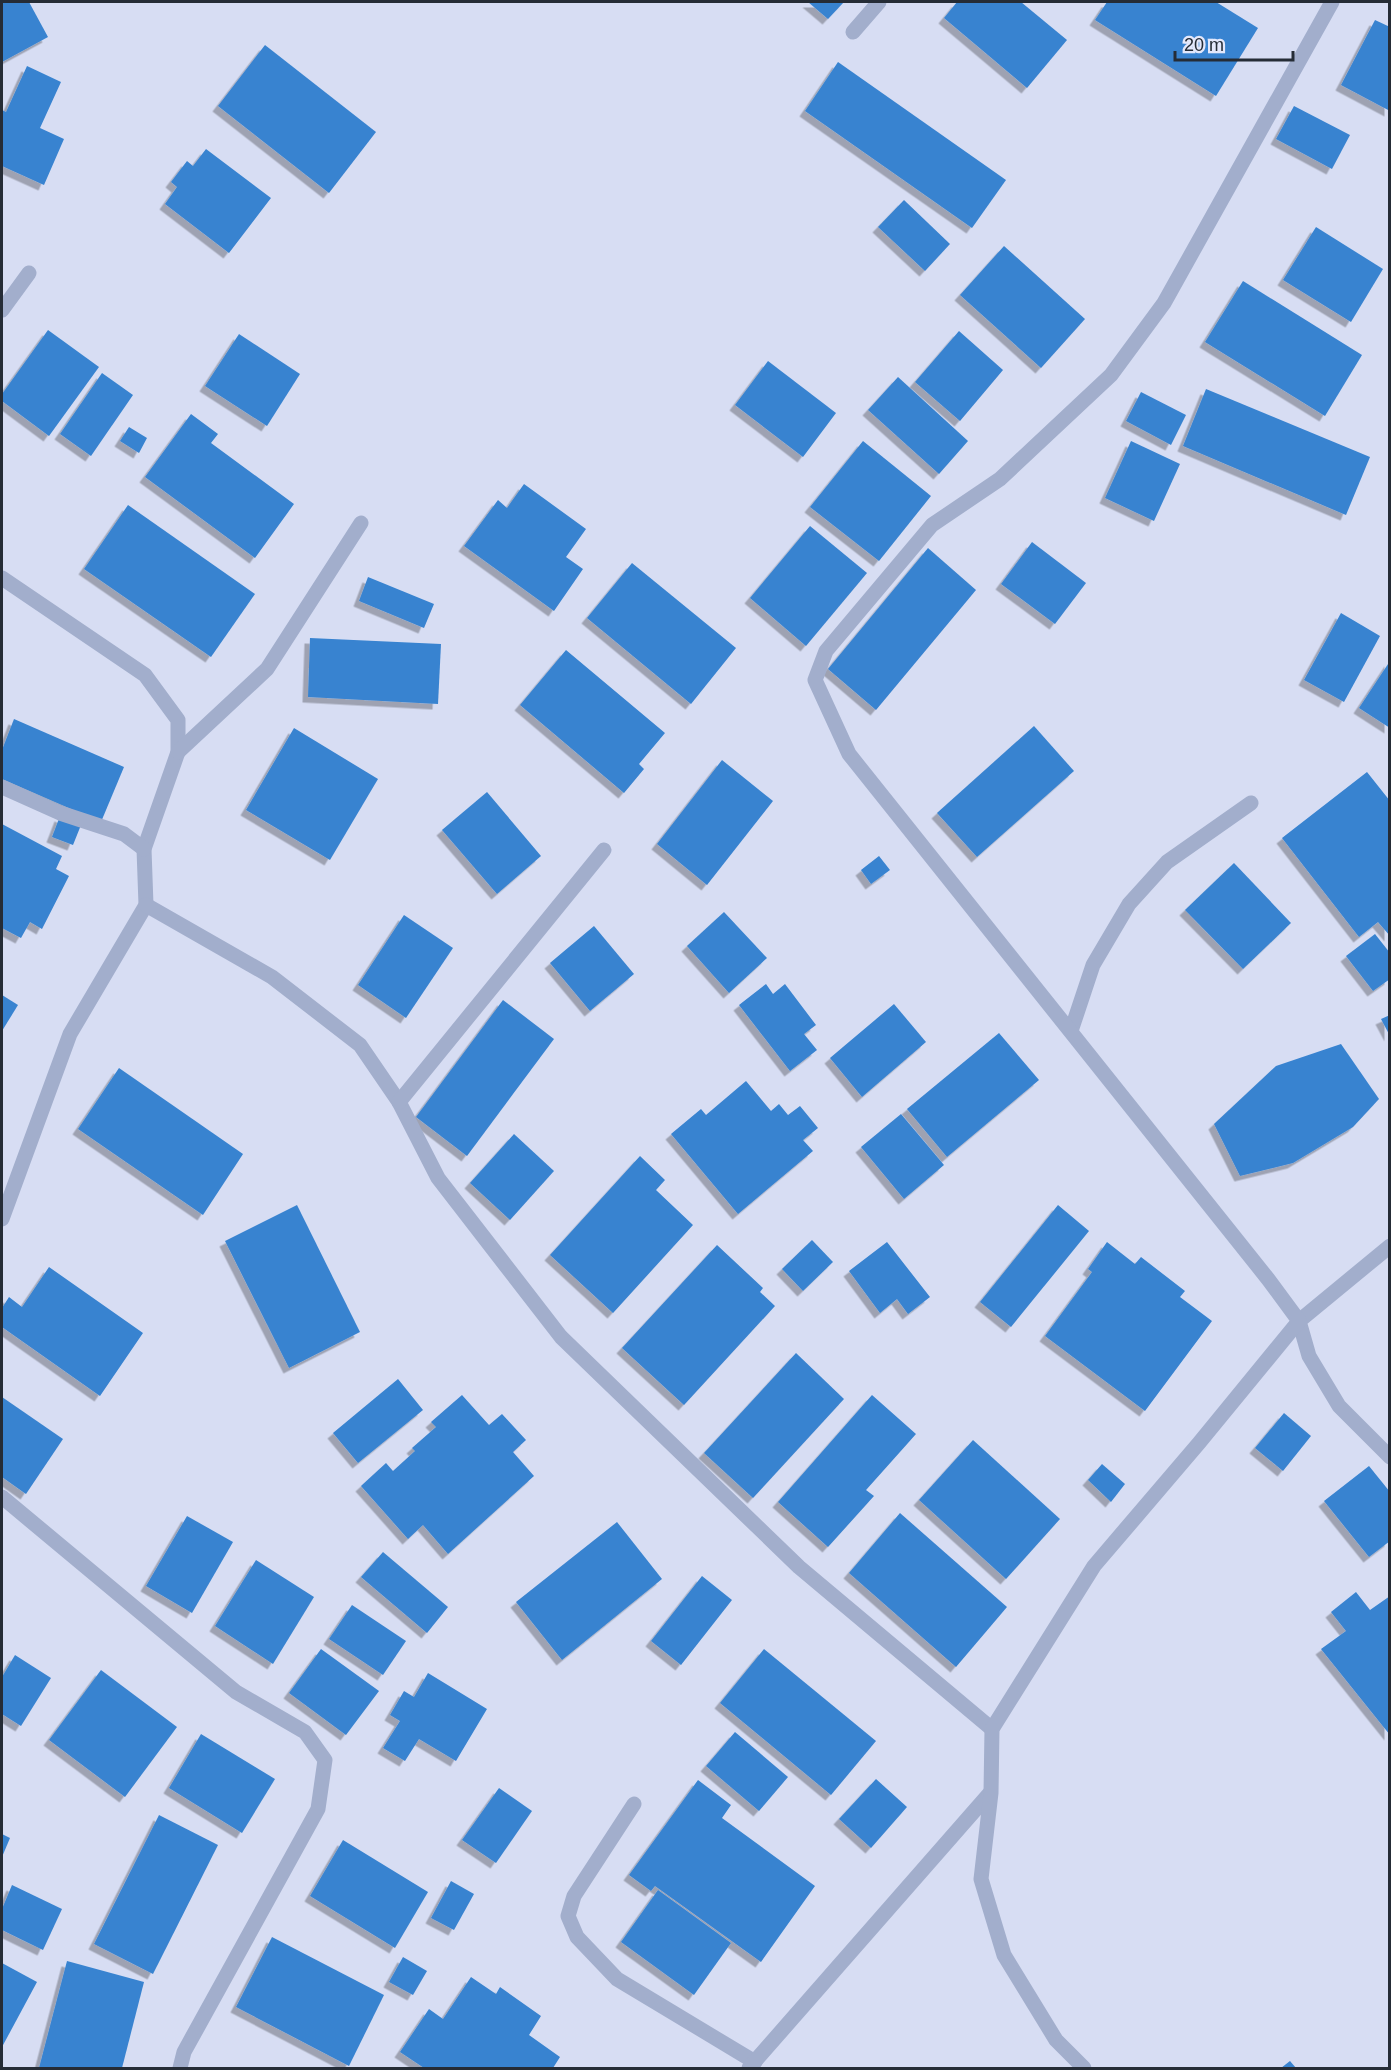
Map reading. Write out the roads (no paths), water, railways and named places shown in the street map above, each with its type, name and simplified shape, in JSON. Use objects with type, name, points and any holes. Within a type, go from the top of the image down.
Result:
[{"type":"street","points":[[853,32],[879,2]]},
{"type":"street","points":[[1332,2],[1164,303],[1111,375],[1000,479],[932,525],[826,651],[816,680],[849,754],[1268,1279],[1299,1321],[1310,1356],[1339,1406],[1389,1457]]},
{"type":"street","points":[[2,310],[29,273]]},
{"type":"street","points":[[178,752],[267,669],[361,523]]},
{"type":"street","points":[[2,578],[145,675],[178,720],[178,752],[144,849],[146,904],[70,1034],[2,1219]]},
{"type":"street","points":[[2,787],[60,813],[124,834],[144,849]]},
{"type":"street","points":[[1071,1031],[1093,966],[1129,904],[1167,862],[1251,803]]},
{"type":"street","points":[[399,1102],[604,850]]},
{"type":"street","points":[[146,904],[272,977],[360,1045],[399,1102],[438,1178],[561,1337],[799,1567],[992,1729]]},
{"type":"street","points":[[1084,2068],[1056,2040],[1004,1955],[981,1879],[990,1793],[992,1729],[1094,1566],[1299,1321],[1389,1246]]},
{"type":"street","points":[[2,1497],[236,1692],[305,1732],[325,1760],[318,1809],[184,2052],[180,2068]]},
{"type":"street","points":[[634,1804],[574,1896],[568,1916],[578,1937],[617,1979],[752,2065],[990,1793]]}]
